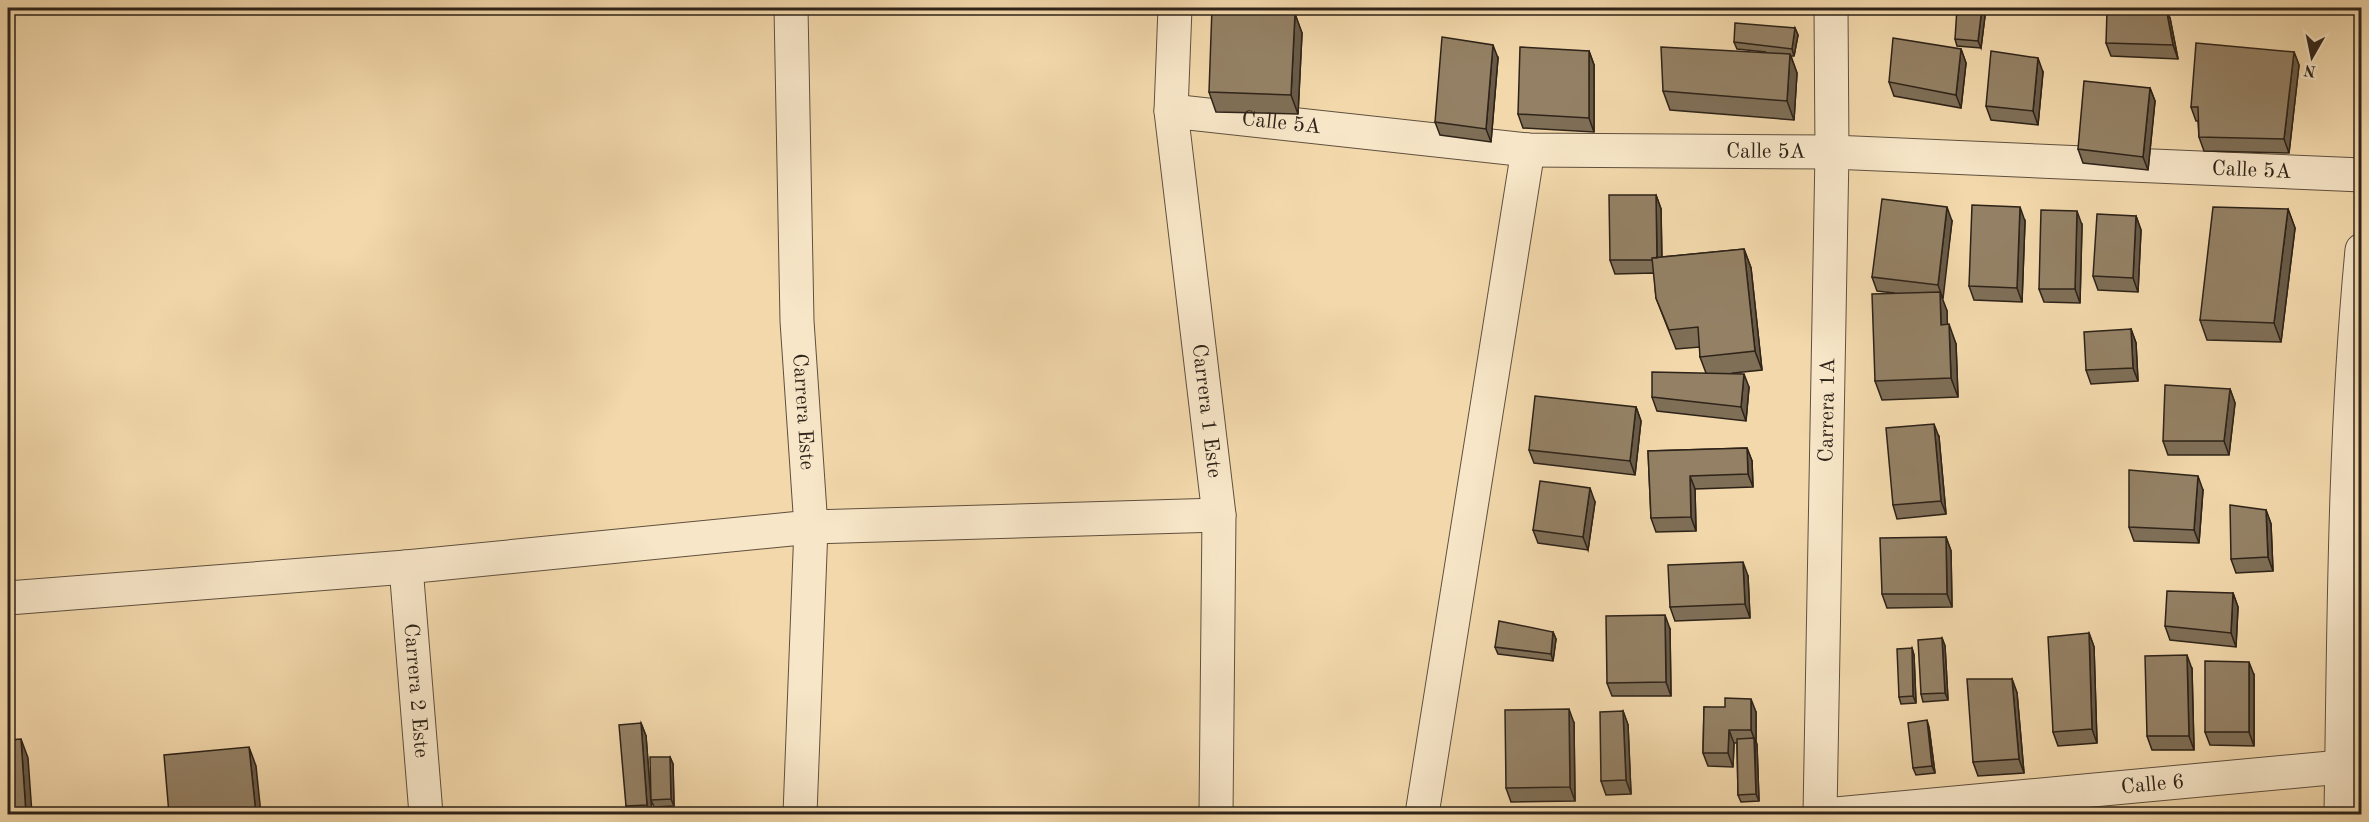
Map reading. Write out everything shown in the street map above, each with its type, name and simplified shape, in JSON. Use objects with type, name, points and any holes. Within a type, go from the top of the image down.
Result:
[{"type":"street","name":"Carrera Este","points":[[791,8],[797,321],[811,526],[800,814]]},
{"type":"street","name":"Carrera 1 Este","points":[[1175,8],[1171,111],[1219,515],[1216,814]]},
{"type":"street","name":"Carrera 1A","points":[[1820,814],[1833,152],[1831,8]]},
{"type":"street","name":"Calle 5A","points":[[1171,111],[1528,150],[1833,152],[2361,175]]},
{"type":"street","points":[[1422,814],[1528,150]]},
{"type":"street","points":[[2341,814],[2352,766],[2353,526],[2361,250]]},
{"type":"street","points":[[8,598],[406,567],[811,526],[1219,515]]},
{"type":"street","name":"Carrera 2 Este","points":[[406,567],[426,814]]},
{"type":"street","name":"Calle 6","points":[[1836,814],[2352,766]]},
{"type":"building","points":[[1212,8],[1246,8],[1295,14],[1291,95],[1209,92]]},
{"type":"building","points":[[1957,8],[1982,8],[1978,41],[1955,39]]},
{"type":"building","points":[[2166,8],[2173,45],[2106,43],[2107,11]]},
{"type":"building","points":[[1735,23],[1795,28],[1792,49],[1734,42]]},
{"type":"building","points":[[1442,37],[1493,45],[1486,129],[1435,122]]},
{"type":"building","points":[[1893,38],[1961,49],[1956,95],[1889,82]]},
{"type":"building","points":[[2196,43],[2294,52],[2284,139],[2199,137],[2198,107],[2191,107]]},
{"type":"building","points":[[1520,47],[1589,51],[1589,118],[1518,114]]},
{"type":"building","points":[[1661,47],[1790,54],[1787,101],[1663,91]]},
{"type":"building","points":[[1991,51],[2038,58],[2033,111],[1986,106]]},
{"type":"building","points":[[2084,81],[2150,88],[2143,157],[2078,149]]},
{"type":"building","points":[[1609,195],[1656,195],[1657,258],[1610,260]]},
{"type":"building","points":[[1882,199],[1947,207],[1938,285],[1872,277]]},
{"type":"building","points":[[1972,205],[2020,207],[2017,288],[1969,286]]},
{"type":"building","points":[[2213,207],[2288,209],[2274,323],[2200,320]]},
{"type":"building","points":[[2041,210],[2077,211],[2075,289],[2039,289]]},
{"type":"building","points":[[2097,214],[2136,216],[2133,278],[2093,276]]},
{"type":"building","points":[[1744,249],[1755,351],[1700,357],[1698,327],[1669,330],[1656,298],[1652,258]]},
{"type":"building","points":[[1940,292],[1941,325],[1949,324],[1951,378],[1875,381],[1872,294]]},
{"type":"building","points":[[2131,329],[2133,368],[2086,370],[2084,332]]},
{"type":"building","points":[[1652,372],[1744,374],[1741,407],[1652,397]]},
{"type":"building","points":[[2165,385],[2230,389],[2224,441],[2163,441]]},
{"type":"building","points":[[1535,396],[1636,407],[1630,461],[1529,450]]},
{"type":"building","points":[[1934,424],[1941,501],[1893,505],[1886,428]]},
{"type":"building","points":[[1747,448],[1748,474],[1690,476],[1691,517],[1651,518],[1648,451]]},
{"type":"building","points":[[2129,470],[2198,476],[2194,530],[2129,527]]},
{"type":"building","points":[[1540,481],[1590,488],[1583,537],[1533,530]]},
{"type":"building","points":[[2230,505],[2266,510],[2268,557],[2231,559]]},
{"type":"building","points":[[1946,537],[1947,594],[1882,594],[1880,538]]},
{"type":"building","points":[[1743,562],[1745,604],[1670,607],[1668,565]]},
{"type":"building","points":[[2167,591],[2233,593],[2231,633],[2165,626]]},
{"type":"building","points":[[1665,615],[1666,682],[1607,683],[1606,616]]},
{"type":"building","points":[[1499,621],[1553,632],[1551,654],[1495,647]]},
{"type":"building","points":[[2089,633],[2092,729],[2053,732],[2048,637]]},
{"type":"building","points":[[1942,638],[1945,693],[1921,694],[1918,640]]},
{"type":"building","points":[[1912,648],[1913,696],[1899,697],[1897,649]]},
{"type":"building","points":[[2187,655],[2189,736],[2147,736],[2145,656]]},
{"type":"building","points":[[2205,661],[2249,662],[2249,732],[2205,732]]},
{"type":"building","points":[[1967,679],[2012,679],[2019,759],[1973,762]]},
{"type":"building","points":[[1725,698],[1751,699],[1751,730],[1729,730],[1728,753],[1703,753],[1704,707],[1725,707]]},
{"type":"building","points":[[1569,709],[1570,787],[1506,788],[1505,710]]},
{"type":"building","points":[[1623,711],[1626,780],[1601,781],[1600,712]]},
{"type":"building","points":[[1927,720],[1932,766],[1913,768],[1908,723]]},
{"type":"building","points":[[641,723],[647,805],[626,806],[619,725]]},
{"type":"building","points":[[1754,738],[1756,794],[1738,795],[1737,739]]},
{"type":"building","points":[[21,739],[26,814],[8,814],[8,740]]},
{"type":"building","points":[[249,747],[256,814],[169,814],[164,755]]},
{"type":"building","points":[[650,757],[670,757],[671,799],[651,800]]}]
